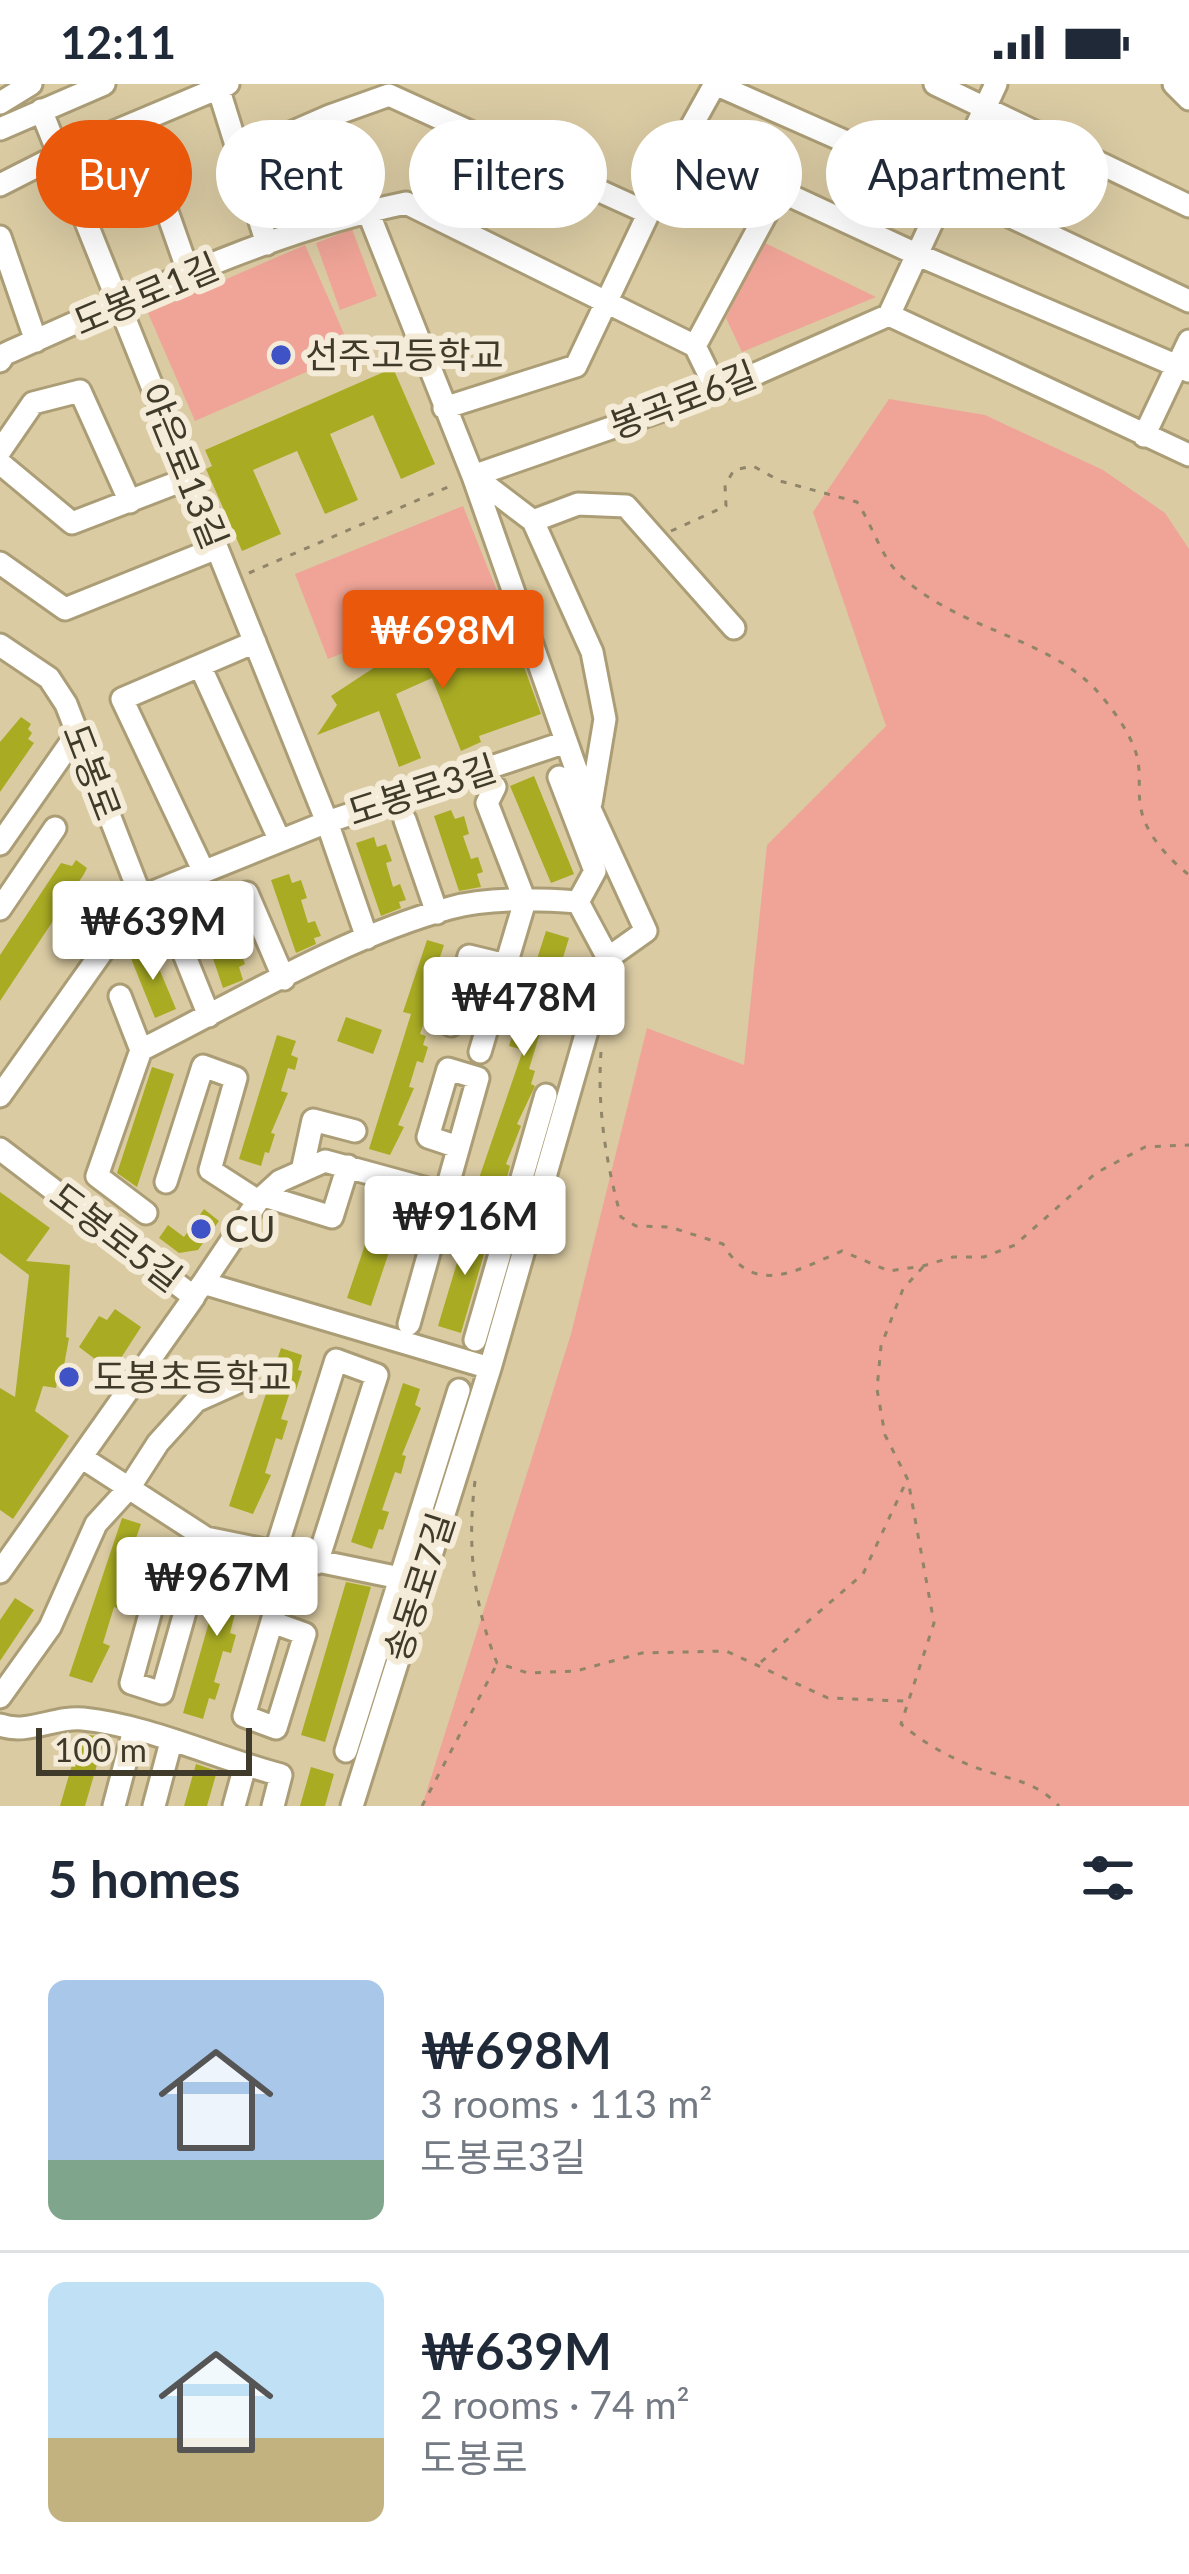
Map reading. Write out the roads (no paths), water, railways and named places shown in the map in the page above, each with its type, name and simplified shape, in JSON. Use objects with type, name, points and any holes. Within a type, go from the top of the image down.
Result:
[{"type":"street","points":[[0,103],[32,84]]},
{"type":"street","points":[[0,128],[104,84]]},
{"type":"street","points":[[694,120],[715,84],[826,133]]},
{"type":"street","points":[[935,84],[1189,206]]},
{"type":"street","points":[[980,120],[996,84]]},
{"type":"street","points":[[1174,84],[1189,99]]},
{"type":"street","points":[[143,120],[221,85],[230,120]]},
{"type":"street","points":[[321,120],[389,95],[631,205]]},
{"type":"street","name":"야은로13길","points":[[41,110],[45,120]]},
{"type":"street","points":[[330,116],[331,120]]},
{"type":"street","points":[[0,185],[36,167]]},
{"type":"street","name":"도봉로1길","points":[[385,208],[406,203],[695,346]]},
{"type":"street","points":[[802,203],[1183,368]]},
{"type":"street","name":"야은로13길","points":[[88,228],[327,821],[367,938]]},
{"type":"street","points":[[173,228],[189,274]]},
{"type":"street","points":[[262,228],[267,244]]},
{"type":"street","name":"도봉로1길","points":[[2,355],[118,302],[316,228]]},
{"type":"street","points":[[371,228],[473,476],[590,809],[646,931],[608,958],[578,902]]},
{"type":"street","points":[[443,408],[576,366],[641,228]]},
{"type":"street","points":[[717,391],[695,346],[759,228]]},
{"type":"street","points":[[927,228],[889,315],[1189,455]]},
{"type":"street","points":[[1034,228],[1189,302]]},
{"type":"street","points":[[0,237],[36,341]]},
{"type":"street","name":"봉곡로6길","points":[[473,476],[717,391],[889,315]]},
{"type":"street","points":[[1144,436],[1183,368],[1189,341]]},
{"type":"street","name":"도봉로1길","points":[[0,451],[33,403],[80,391],[130,502]]},
{"type":"street","points":[[0,463],[72,523],[189,478]]},
{"type":"street","points":[[473,476],[533,521],[592,652],[605,719],[590,809]]},
{"type":"street","points":[[533,521],[578,504],[626,506],[734,628]]},
{"type":"street","points":[[0,563],[65,609],[217,548]]},
{"type":"street","points":[[203,870],[122,699],[255,642]]},
{"type":"street","name":"도봉로","points":[[0,645],[49,678],[66,704],[141,897]]},
{"type":"street","points":[[201,668],[280,841]]},
{"type":"street","points":[[0,844],[76,735]]},
{"type":"street","name":"도봉로3길","points":[[141,897],[327,821],[566,742]]},
{"type":"street","points":[[559,777],[595,872],[578,902]]},
{"type":"street","points":[[480,1052],[524,901],[487,803],[495,787]]},
{"type":"street","points":[[405,820],[437,913]]},
{"type":"street","points":[[0,909],[55,828]]},
{"type":"street","points":[[247,892],[284,979]]},
{"type":"street","points":[[0,1096],[141,897]]},
{"type":"street","points":[[141,1050],[367,938],[454,907],[578,902]]},
{"type":"street","points":[[172,924],[208,1016]]},
{"type":"street","points":[[451,1025],[469,956],[506,965]]},
{"type":"street","name":"송동로7길","points":[[352,1806],[490,1368],[608,958]]},
{"type":"street","points":[[120,996],[141,1050],[98,1176],[146,1213]]},
{"type":"street","points":[[166,1181],[203,1066],[236,1078],[210,1170],[261,1198],[332,1217],[348,1166]]},
{"type":"street","points":[[475,1340],[546,1095]]},
{"type":"street","points":[[302,1171],[313,1120],[356,1131]]},
{"type":"street","points":[[409,1324],[458,1147]]},
{"type":"street","name":"도봉로5길","points":[[0,1148],[198,1290],[80,1457],[9,1540],[0,1572]]},
{"type":"street","points":[[490,1368],[198,1290],[261,1198],[280,1181],[325,1161],[512,1213]]},
{"type":"street","points":[[272,1622],[305,1634],[276,1728],[244,1716],[336,1360],[377,1375],[317,1563]]},
{"type":"street","points":[[0,1697],[50,1627],[96,1524],[129,1488],[158,1443],[196,1401],[245,1379]]},
{"type":"street","points":[[346,1751],[458,1390]]},
{"type":"street","points":[[80,1457],[206,1538],[400,1579]]},
{"type":"street","points":[[196,1572],[164,1563],[131,1683],[162,1693],[206,1538]]},
{"type":"street","points":[[0,1725],[36,1727],[78,1718],[134,1730],[281,1775],[273,1806]]},
{"type":"street","points":[[115,1806],[134,1730]]},
{"type":"street","points":[[154,1806],[171,1742]]},
{"type":"street","points":[[234,1806],[245,1766]]},
{"type":"place","name":"선주고등학교","points":[[281,355]]},
{"type":"place","name":"CU","points":[[201,1229]]},
{"type":"place","name":"도봉초등학교","points":[[69,1377]]}]
